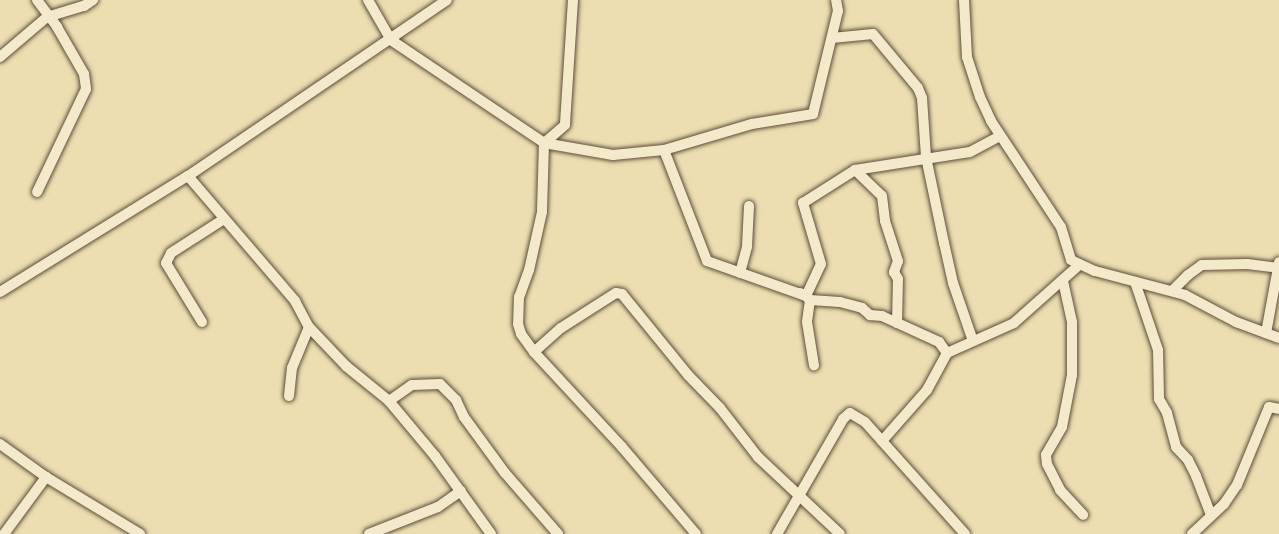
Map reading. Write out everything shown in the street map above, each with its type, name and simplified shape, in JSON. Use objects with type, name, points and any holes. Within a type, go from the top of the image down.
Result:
[{"type":"street","points":[[37,0],[47,17],[57,27],[84,74],[86,89],[37,192]]},
{"type":"street","points":[[0,57],[47,17],[84,6],[93,0]]},
{"type":"street","points":[[368,0],[391,40],[544,143],[613,154],[663,150],[752,124],[813,114],[832,38],[837,11],[836,0]]},
{"type":"street","points":[[0,292],[188,176],[447,0]]},
{"type":"street","points":[[573,0],[565,125],[544,143],[542,212],[517,308],[522,334],[534,352],[622,447],[696,534]]},
{"type":"street","points":[[964,0],[969,65],[984,107],[1000,136],[1054,216],[1071,260],[1079,265],[1173,291],[1236,322],[1279,338]]},
{"type":"street","points":[[832,38],[873,34],[912,79],[922,99],[926,158],[953,283],[973,341]]},
{"type":"street","points":[[814,365],[807,322],[808,298],[821,264],[803,203],[855,170],[970,152],[1000,136]]},
{"type":"street","points":[[663,150],[707,261],[808,298],[851,304],[862,308],[870,315],[897,323],[939,342],[947,353]]},
{"type":"street","points":[[855,170],[882,196],[885,221],[897,261],[894,272],[898,279],[897,323]]},
{"type":"street","points":[[188,176],[295,302],[309,327],[346,366],[389,401],[461,491],[491,534]]},
{"type":"street","points":[[740,273],[747,246],[749,206]]},
{"type":"street","points":[[202,322],[166,263],[171,253],[224,219]]},
{"type":"street","points":[[1173,291],[1188,275],[1202,266],[1238,264],[1279,266],[1266,333]]},
{"type":"street","points":[[882,441],[927,390],[947,353],[1014,323],[1079,265]]},
{"type":"street","points":[[1063,280],[1072,322],[1072,375],[1062,427],[1046,455],[1047,465],[1060,490],[1083,515]]},
{"type":"street","points":[[1135,282],[1158,350],[1159,399],[1167,413],[1176,447],[1188,460],[1211,515]]},
{"type":"street","points":[[534,352],[561,328],[616,293],[622,294],[688,375],[720,408],[758,457],[840,534]]},
{"type":"street","points":[[290,396],[292,368],[309,327]]},
{"type":"street","points":[[389,401],[412,385],[441,384],[456,400],[464,417],[505,473],[558,534]]},
{"type":"street","points":[[1192,534],[1224,504],[1237,485],[1269,407],[1279,409]]},
{"type":"street","points":[[777,534],[848,414],[858,417],[882,441],[965,534]]},
{"type":"street","points":[[0,444],[46,477],[140,534]]},
{"type":"street","points":[[4,534],[46,477]]},
{"type":"street","points":[[369,534],[438,507],[461,491]]}]
